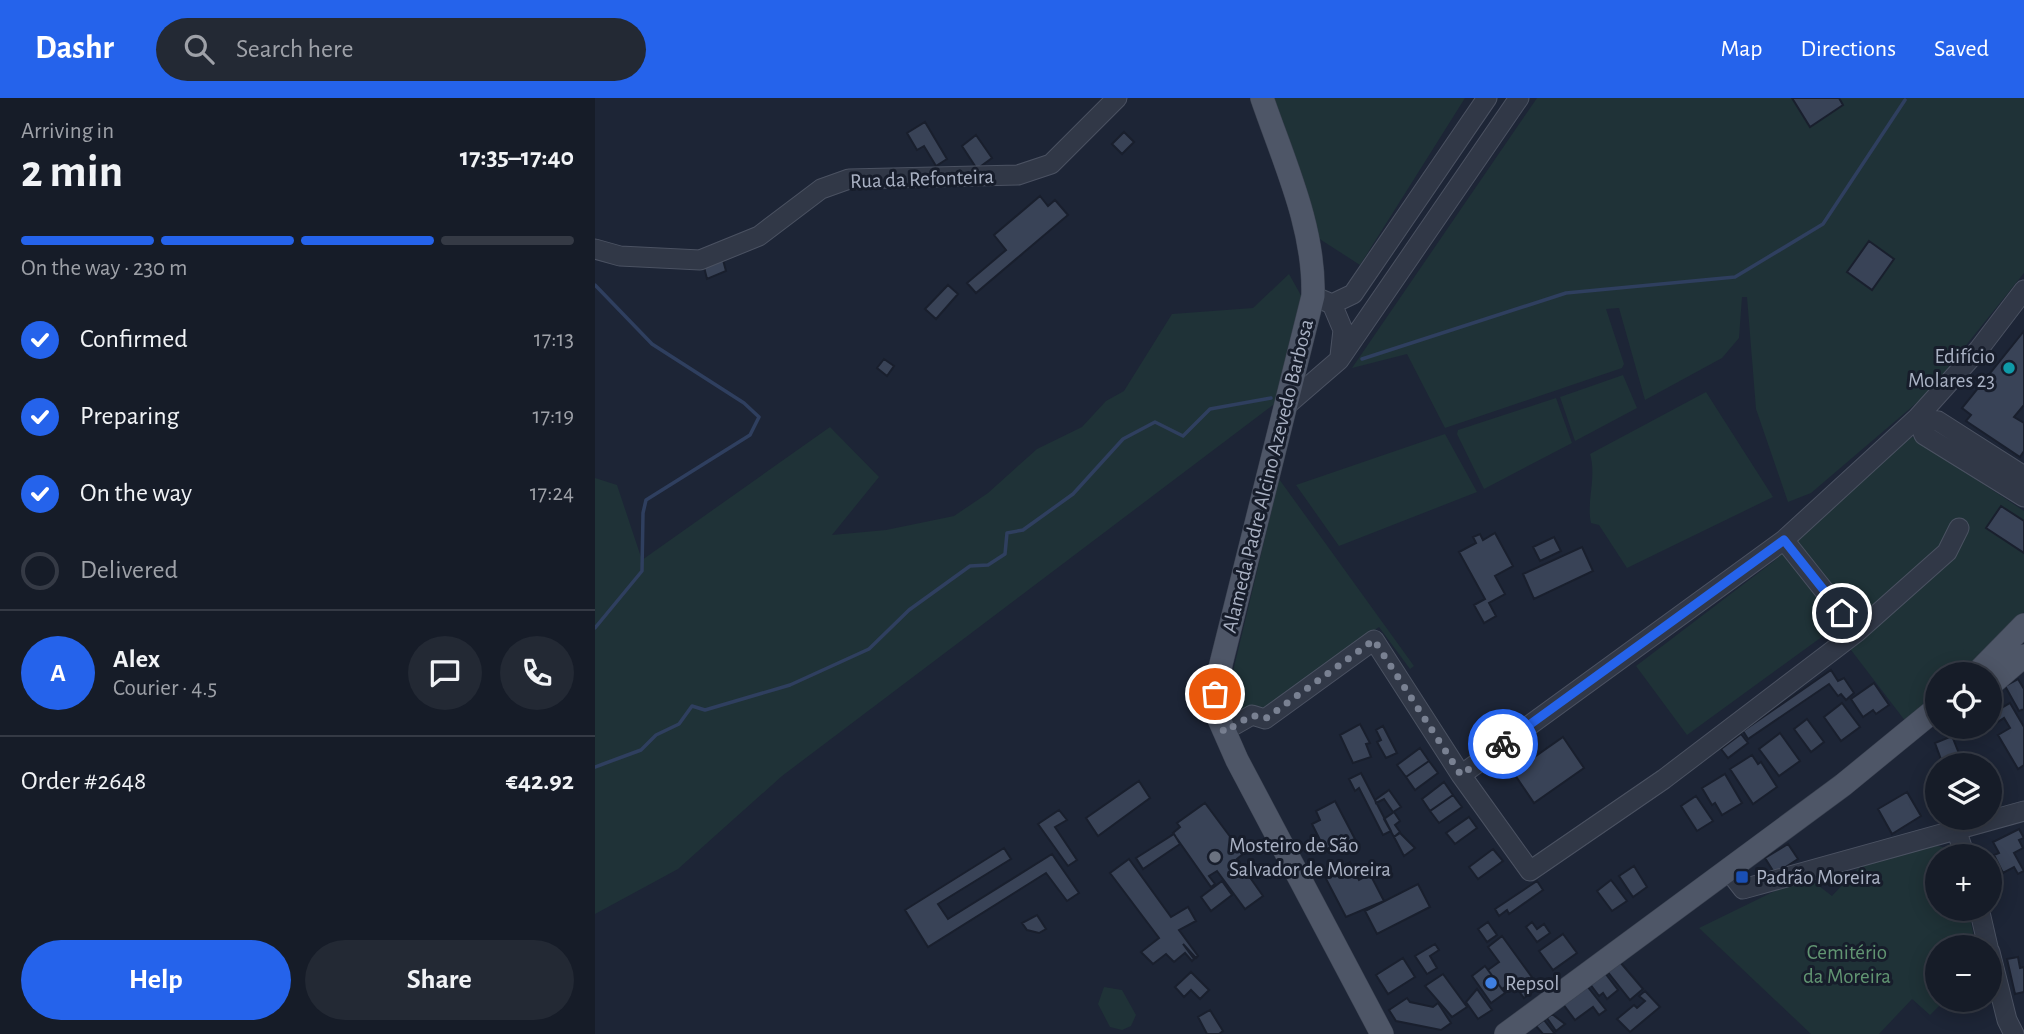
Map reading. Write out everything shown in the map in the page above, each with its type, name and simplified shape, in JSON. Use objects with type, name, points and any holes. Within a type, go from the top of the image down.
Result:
[{"type":"main road","name":"Alameda Padre Alcino Azevedo Barbosa","points":[[1262,98],[1310,239],[1322,300],[1287,404],[1215,694],[1215,710],[1382,1034]]},
{"type":"main road","points":[[1988,662],[2024,625]]},
{"type":"main road","points":[[2002,675],[2024,656]]},
{"type":"main road","points":[[1507,1034],[1729,872],[1925,718]]},
{"type":"main road","points":[[1843,785],[1883,765],[1925,733]]},
{"type":"street","name":"Rua da Refonteira","points":[[595,249],[620,256],[700,260],[759,236],[821,190],[849,179],[1018,175],[1051,164],[1117,98]]},
{"type":"street","points":[[1339,360],[1343,330],[1322,300],[1353,294],[1487,98]]},
{"type":"street","points":[[1287,404],[1339,360],[1518,98]]},
{"type":"street","points":[[1461,775],[1784,540],[1917,418],[1979,349],[2024,290]]},
{"type":"street","points":[[1917,418],[1938,421],[2024,476]]},
{"type":"street","points":[[1917,418],[1924,435],[2024,497]]},
{"type":"street","points":[[1224,732],[1252,715],[1265,719],[1374,640],[1461,775],[1530,871],[1675,771],[1857,632],[1947,552],[1959,528]]},
{"type":"street","points":[[1784,540],[1857,632]]},
{"type":"street","points":[[2002,817],[2024,811]]},
{"type":"street","points":[[1729,872],[1744,889],[1952,830]]},
{"type":"street","points":[[2002,1000],[2014,1034]]},
{"type":"green space","points":[[1270,98],[1465,98],[1360,265],[1315,236]]},
{"type":"green space","points":[[1537,98],[2024,98],[2024,273],[1927,394],[1811,493],[1788,502],[1756,409],[1747,297],[1742,297],[1739,338],[1722,358],[1645,400],[1619,308],[1606,309],[1624,364],[1622,368],[1445,428],[1407,354],[1352,368]]},
{"type":"green space","points":[[1289,274],[1303,299],[1277,402],[782,776],[678,869],[595,914],[595,478],[617,485],[642,560],[830,427],[879,477],[832,535],[886,530],[954,516],[988,493],[1037,449],[1082,427],[1106,401],[1124,391],[1172,314],[1253,308]]},
{"type":"green space","points":[[1623,375],[1637,408],[1575,441],[1560,397]]},
{"type":"green space","points":[[1706,392],[1773,497],[1627,568],[1599,525],[1591,523],[1590,454]]},
{"type":"green space","points":[[1556,398],[1572,443],[1484,489],[1457,434],[1458,430]]},
{"type":"green space","points":[[1445,434],[1477,492],[1339,546],[1296,485]]},
{"type":"green space","points":[[1908,434],[2024,511],[2024,612],[1995,648],[1978,662],[1925,662],[1925,706],[1906,722],[1851,650],[1830,631],[1687,735],[1636,666],[1774,561]]},
{"type":"green space","points":[[1279,479],[1414,666],[1410,669],[1379,627],[1266,708],[1244,715],[1230,684]]},
{"type":"green space","name":"Cemitério da Moreira","points":[[1925,847],[1925,921],[1971,921],[1974,935],[1925,935],[1925,1011],[1912,999],[1879,1034],[1811,1034],[1699,928],[1791,883],[1810,879],[1832,896],[1861,865]]},
{"type":"green space","points":[[1104,987],[1122,990],[1136,1015],[1131,1026],[1122,1030],[1110,1027],[1098,1004]]},
{"type":"building","points":[[1792,98],[1839,98],[1843,105],[1810,127]]},
{"type":"building","points":[[925,122],[947,159],[936,166],[924,146],[917,150],[907,133]]},
{"type":"building","points":[[1124,132],[1134,142],[1122,154],[1112,144]]},
{"type":"building","points":[[976,135],[992,158],[977,169],[962,146]]},
{"type":"building","points":[[1040,196],[1048,206],[1055,200],[1068,215],[976,293],[967,283],[1006,250],[994,235]]},
{"type":"building","points":[[1869,241],[1894,259],[1872,290],[1847,272]]},
{"type":"building","points":[[723,260],[726,271],[707,279],[704,267]]},
{"type":"building","points":[[948,285],[958,294],[936,319],[925,309]]},
{"type":"building","name":"Edifício Molares 23","points":[[2024,331],[2024,405],[2014,417],[2024,423],[2024,451],[2020,457],[1966,421],[1971,415],[1962,408]]},
{"type":"building","points":[[884,359],[894,366],[887,376],[877,368]]},
{"type":"building","points":[[2001,506],[2024,521],[2024,553],[1986,528]]},
{"type":"building","points":[[1495,533],[1513,566],[1495,576],[1505,594],[1489,603],[1496,616],[1484,623],[1474,605],[1485,599],[1459,552],[1476,543],[1473,537],[1480,534],[1483,540]]},
{"type":"building","points":[[1554,537],[1561,551],[1540,561],[1533,547]]},
{"type":"building","points":[[1582,547],[1593,571],[1534,599],[1523,574]]},
{"type":"building","points":[[1831,670],[1838,681],[1844,678],[1854,693],[1846,700],[1841,694],[1838,696],[1829,684],[1748,739],[1743,731]]},
{"type":"building","points":[[2018,679],[2024,689],[2024,709],[2019,711],[2005,686]]},
{"type":"building","points":[[1874,683],[1889,705],[1876,714],[1873,710],[1863,717],[1851,699]]},
{"type":"building","points":[[1842,703],[1860,727],[1841,741],[1824,717]]},
{"type":"building","points":[[2010,703],[2024,727],[2024,765],[2018,769],[2000,739],[2002,733],[2010,728],[2004,718],[2002,719],[2002,708]]},
{"type":"building","points":[[1807,719],[1824,742],[1811,752],[1794,729]]},
{"type":"building","points":[[1360,724],[1370,743],[1366,744],[1371,757],[1353,763],[1340,735]]},
{"type":"building","points":[[1383,726],[1397,753],[1386,758],[1377,742],[1381,740],[1376,730]]},
{"type":"building","points":[[1780,733],[1800,761],[1779,776],[1759,749]]},
{"type":"building","points":[[1741,734],[1748,743],[1728,758],[1721,749]]},
{"type":"building","points":[[1563,737],[1584,768],[1534,803],[1513,772]]},
{"type":"building","points":[[1953,739],[1958,753],[1939,753],[1935,743]]},
{"type":"building","points":[[1420,748],[1429,761],[1406,777],[1397,765]]},
{"type":"building","points":[[1752,755],[1758,764],[1761,762],[1777,787],[1753,804],[1730,769]]},
{"type":"building","points":[[1429,761],[1438,773],[1415,790],[1406,777]]},
{"type":"building","points":[[1361,773],[1391,831],[1383,835],[1359,788],[1355,791],[1349,779]]},
{"type":"building","points":[[1725,774],[1742,803],[1722,815],[1702,788]]},
{"type":"building","points":[[1139,781],[1150,798],[1098,836],[1086,818]]},
{"type":"building","points":[[1444,782],[1453,795],[1430,811],[1422,799]]},
{"type":"building","points":[[1389,790],[1401,807],[1393,812],[1384,799],[1376,803],[1375,800]]},
{"type":"building","points":[[1907,792],[1921,816],[1892,834],[1878,809]]},
{"type":"building","points":[[1453,795],[1462,807],[1439,823],[1430,811]]},
{"type":"building","points":[[1696,796],[1713,821],[1697,831],[1681,806]]},
{"type":"building","points":[[1335,801],[1355,839],[1325,850],[1312,824],[1320,820],[1316,811]]},
{"type":"building","name":"Mosteiro de São Salvador de Moreira","points":[[1205,803],[1243,854],[1237,859],[1263,896],[1245,909],[1217,871],[1209,876],[1215,884],[1211,887],[1173,833],[1180,827],[1177,823]]},
{"type":"building","points":[[1059,810],[1067,820],[1055,827],[1077,860],[1068,866],[1038,824]]},
{"type":"building","points":[[1394,812],[1400,821],[1395,825],[1400,832],[1394,837],[1384,819]]},
{"type":"building","points":[[1469,817],[1477,828],[1455,844],[1446,833]]},
{"type":"building","points":[[2019,829],[2024,838],[2019,840],[2023,848],[2014,853],[2024,871],[2018,874],[2014,867],[2003,873],[2002,844],[1993,842]]},
{"type":"building","points":[[1400,833],[1415,848],[1404,856],[1394,837]]},
{"type":"building","points":[[1174,834],[1180,844],[1143,869],[1136,858]]},
{"type":"building","points":[[1788,844],[1798,859],[1775,874],[1765,858]]},
{"type":"building","points":[[1004,848],[1011,859],[938,904],[948,919],[1052,854],[1079,893],[1067,901],[1046,873],[928,947],[905,910]]},
{"type":"building","points":[[1493,849],[1503,861],[1478,879],[1469,867]]},
{"type":"building","points":[[1129,859],[1171,917],[1188,907],[1196,921],[1179,930],[1198,956],[1196,958],[1183,944],[1194,959],[1192,961],[1185,953],[1174,962],[1166,954],[1153,964],[1141,952],[1159,938],[1110,873]]},
{"type":"building","points":[[1350,862],[1359,880],[1370,874],[1384,901],[1346,917],[1324,875]]},
{"type":"building","points":[[1634,866],[1647,887],[1633,897],[1619,876]]},
{"type":"building","points":[[1611,880],[1627,901],[1612,911],[1597,891]]},
{"type":"building","points":[[1222,881],[1232,895],[1211,911],[1201,897]]},
{"type":"building","points":[[1537,881],[1543,890],[1509,914],[1507,910],[1499,916],[1495,909]]},
{"type":"building","points":[[1418,884],[1430,907],[1377,934],[1365,911]]},
{"type":"building","points":[[1037,915],[1046,929],[1039,933],[1027,930],[1022,923]]},
{"type":"building","points":[[1488,922],[1497,935],[1487,942],[1478,929]]},
{"type":"building","points":[[1532,922],[1537,929],[1544,924],[1550,933],[1537,942],[1526,927]]},
{"type":"building","points":[[1563,934],[1577,953],[1553,970],[1539,951]]},
{"type":"building","points":[[1502,936],[1539,987],[1524,998],[1512,982],[1502,989],[1488,970],[1499,962],[1488,947]]},
{"type":"building","points":[[1435,944],[1439,950],[1430,956],[1437,968],[1427,974],[1415,956]]},
{"type":"building","points":[[2018,957],[2020,968],[2024,967],[2024,992],[2015,994],[2007,959]]},
{"type":"building","points":[[1403,958],[1415,977],[1388,994],[1376,975]]},
{"type":"building","points":[[1620,962],[1643,989],[1630,1000],[1607,971]]},
{"type":"building","points":[[1485,966],[1505,993],[1491,1003],[1472,976]]},
{"type":"building","points":[[1191,972],[1209,990],[1200,999],[1191,990],[1184,997],[1175,987]]},
{"type":"building","points":[[1605,973],[1618,990],[1607,999],[1603,993],[1599,996],[1590,984]]},
{"type":"building","points":[[1443,974],[1467,1007],[1452,1017],[1425,986]]},
{"type":"building","points":[[1587,986],[1606,1010],[1599,1015],[1593,1007],[1575,1020],[1563,1004]]},
{"type":"building","points":[[1477,989],[1492,1010],[1478,1019],[1466,1002]]},
{"type":"building","points":[[1645,991],[1660,1007],[1630,1032],[1617,1019],[1634,1005],[1637,1008],[1645,1001],[1639,996]]},
{"type":"building","points":[[1407,998],[1410,1002],[1433,1007],[1438,1003],[1451,1023],[1441,1030],[1396,1021],[1389,1010]]},
{"type":"building","points":[[1210,1010],[1223,1031],[1219,1034],[1207,1034],[1198,1017]]},
{"type":"building","points":[[1552,1014],[1565,1024],[1556,1031],[1547,1018]]},
{"type":"building","points":[[1544,1020],[1555,1034],[1543,1034],[1536,1026]]},
{"type":"waterway","points":[[1362,359],[1566,293],[1735,277],[1823,224],[1905,100]]},
{"type":"waterway","points":[[595,285],[652,344],[744,403],[759,417],[750,435],[646,500],[643,513],[642,571],[595,628]]},
{"type":"waterway","points":[[595,767],[641,750],[656,735],[679,724],[692,706],[705,710],[790,685],[869,649],[909,610],[970,566],[988,565],[1005,554],[1007,533],[1023,530],[1073,494],[1123,439],[1155,422],[1183,436],[1210,409],[1271,398]]},
{"type":"way so far","points":[[1215,694],[1215,710],[1224,732],[1252,715],[1260,715],[1265,719],[1374,640],[1461,775],[1503,744]]},
{"type":"place","name":"Edifício Molares 23","points":[[2009,368]]},
{"type":"place","name":"Mosteiro de São Salvador de Moreira","points":[[1215,857]]},
{"type":"place","name":"Padrão Moreira","points":[[1742,877]]},
{"type":"place","name":"Repsol","points":[[1491,983]]},
{"type":"route","points":[[1503,744],[1784,540],[1842,613]]}]
